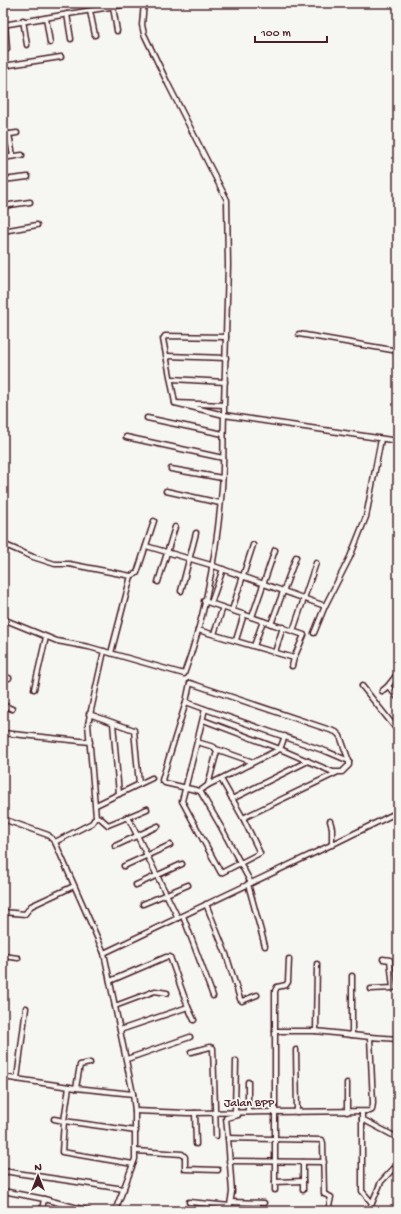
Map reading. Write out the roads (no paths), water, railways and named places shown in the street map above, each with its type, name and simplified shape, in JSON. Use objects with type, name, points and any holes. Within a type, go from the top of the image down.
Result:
[{"type":"street","points":[[3,619],[46,637],[104,651],[184,674],[198,630],[218,533],[222,478],[228,265],[227,200],[144,34],[142,25],[144,3]]},
{"type":"street","points":[[7,49],[4,24],[128,4]]},
{"type":"street","points":[[113,7],[117,31]]},
{"type":"street","points":[[90,11],[95,35]]},
{"type":"street","points":[[68,14],[71,39]]},
{"type":"street","points":[[46,18],[50,43]]},
{"type":"street","points":[[24,20],[27,45]]},
{"type":"street","points":[[3,66],[61,58]]},
{"type":"street","points":[[3,135],[17,133]]},
{"type":"street","points":[[9,134],[13,156]]},
{"type":"street","points":[[3,158],[22,155]]},
{"type":"street","points":[[3,180],[28,177]]},
{"type":"street","points":[[3,206],[30,202]]},
{"type":"street","points":[[3,231],[37,225]]},
{"type":"street","points":[[3,246],[3,254]]},
{"type":"street","points":[[299,334],[398,351]]},
{"type":"street","points":[[175,403],[164,339],[167,336],[226,337]]},
{"type":"street","points":[[167,356],[226,358]]},
{"type":"street","points":[[172,379],[225,382]]},
{"type":"street","points":[[175,403],[224,405]]},
{"type":"street","points":[[175,403],[224,415],[398,441]]},
{"type":"street","points":[[147,418],[223,434]]},
{"type":"street","points":[[126,437],[223,458]]},
{"type":"street","points":[[314,633],[325,606],[350,557],[366,517],[381,439]]},
{"type":"street","points":[[171,468],[222,478]]},
{"type":"street","points":[[166,491],[220,503]]},
{"type":"street","points":[[3,544],[33,557],[55,564],[69,564],[131,576],[137,573],[154,521]]},
{"type":"street","points":[[158,582],[174,526]]},
{"type":"street","points":[[181,591],[196,533]]},
{"type":"street","points":[[232,610],[253,544]]},
{"type":"street","points":[[146,546],[223,569],[325,606]]},
{"type":"street","points":[[252,617],[275,550]]},
{"type":"street","points":[[271,624],[296,557]]},
{"type":"street","points":[[293,631],[316,563]]},
{"type":"street","points":[[211,603],[223,569]]},
{"type":"street","points":[[111,653],[131,576]]},
{"type":"street","points":[[204,601],[304,634],[292,666]]},
{"type":"street","points":[[214,634],[223,608]]},
{"type":"street","points":[[236,640],[244,614]]},
{"type":"street","points":[[254,646],[263,621]]},
{"type":"street","points":[[275,652],[283,627]]},
{"type":"street","points":[[198,630],[294,658]]},
{"type":"street","points":[[34,689],[46,637]]},
{"type":"street","points":[[55,842],[92,823],[96,817],[88,724],[104,651]]},
{"type":"street","points":[[382,691],[388,686],[398,672]]},
{"type":"street","points":[[3,676],[9,678]]},
{"type":"street","points":[[243,818],[346,768],[349,764],[340,736],[336,732],[192,682],[189,685],[186,702],[162,777],[165,783],[200,791],[250,884],[265,946]]},
{"type":"street","points":[[362,686],[398,731]]},
{"type":"street","points":[[388,686],[398,698]]},
{"type":"street","points":[[186,702],[285,736],[348,761]]},
{"type":"street","points":[[3,705],[12,709]]},
{"type":"street","points":[[205,709],[182,803],[219,870],[223,873],[260,852],[221,779]]},
{"type":"street","points":[[89,714],[133,729],[135,732],[139,784]]},
{"type":"street","points":[[203,720],[280,749],[336,773]]},
{"type":"street","points":[[113,723],[118,794]]},
{"type":"street","points":[[3,733],[8,735],[90,742]]},
{"type":"street","points":[[200,791],[208,785],[280,749],[285,736]]},
{"type":"street","points":[[197,742],[254,762]]},
{"type":"street","points":[[208,785],[217,754],[216,749]]},
{"type":"street","points":[[232,799],[308,761]]},
{"type":"street","points":[[96,805],[152,778]]},
{"type":"street","points":[[96,817],[100,818],[108,825],[147,808]]},
{"type":"street","points":[[104,953],[332,845],[398,812]]},
{"type":"street","points":[[128,817],[178,918]]},
{"type":"street","points":[[3,819],[48,834],[55,842],[104,953],[133,1094],[136,1131],[136,1151],[133,1164],[115,1211]]},
{"type":"street","points":[[330,821],[332,828],[332,845]]},
{"type":"street","points":[[115,846],[158,826]]},
{"type":"street","points":[[124,866],[170,845]]},
{"type":"street","points":[[136,885],[182,864]]},
{"type":"street","points":[[143,904],[188,885]]},
{"type":"street","points":[[3,912],[25,914],[31,906],[74,886]]},
{"type":"street","points":[[206,904],[226,954],[240,1000],[257,995]]},
{"type":"street","points":[[183,916],[213,996]]},
{"type":"street","points":[[3,956],[18,958]]},
{"type":"street","points":[[110,981],[166,957],[170,957],[194,1020]]},
{"type":"street","points":[[275,1190],[275,991],[278,987],[286,985],[288,982],[289,959]]},
{"type":"street","points":[[371,988],[393,988],[396,984],[390,960],[384,959]]},
{"type":"street","points":[[316,1031],[317,964]]},
{"type":"street","points":[[352,976],[352,1035]]},
{"type":"street","points":[[115,1006],[155,991],[167,993]]},
{"type":"street","points":[[120,1030],[188,1007]]},
{"type":"street","points":[[17,1079],[26,1008]]},
{"type":"street","points":[[275,1031],[316,1031],[370,1037],[398,1038]]},
{"type":"street","points":[[126,1059],[190,1037]]},
{"type":"street","points":[[370,1037],[373,1108],[370,1111],[362,1112],[362,1191],[372,1203]]},
{"type":"street","points":[[191,1052],[213,1048],[216,1136]]},
{"type":"street","points":[[296,1050],[297,1112]]},
{"type":"street","points":[[235,1112],[236,1061]]},
{"type":"street","points":[[76,1088],[80,1065],[90,1063]]},
{"type":"street","points":[[3,1077],[76,1088],[133,1094]]},
{"type":"street","points":[[230,1206],[227,1117],[246,1112],[248,1082]]},
{"type":"street","points":[[347,1083],[347,1112]]},
{"type":"street","points":[[69,1087],[64,1121],[62,1152],[133,1164]]},
{"type":"street","name":"Jalan BPP","points":[[135,1111],[362,1112]]},
{"type":"street","points":[[195,1112],[196,1144]]},
{"type":"street","points":[[54,1119],[136,1131]]},
{"type":"street","points":[[362,1119],[398,1138]]},
{"type":"street","points":[[228,1138],[322,1140],[324,1194],[331,1197],[328,1211]]},
{"type":"street","points":[[136,1151],[182,1154],[184,1155],[185,1169],[218,1170]]},
{"type":"street","points":[[229,1161],[324,1162]]},
{"type":"street","points":[[252,1162],[252,1168]]},
{"type":"street","points":[[302,1162],[303,1190]]},
{"type":"street","points":[[369,1211],[381,1182],[393,1169]]},
{"type":"street","points":[[3,1171],[124,1189]]},
{"type":"street","points":[[275,1182],[303,1181]]},
{"type":"street","points":[[3,1191],[44,1199],[89,1211]]},
{"type":"street","points":[[42,1210],[44,1199]]},
{"type":"street","points":[[189,1202],[230,1206],[264,1203]]}]
